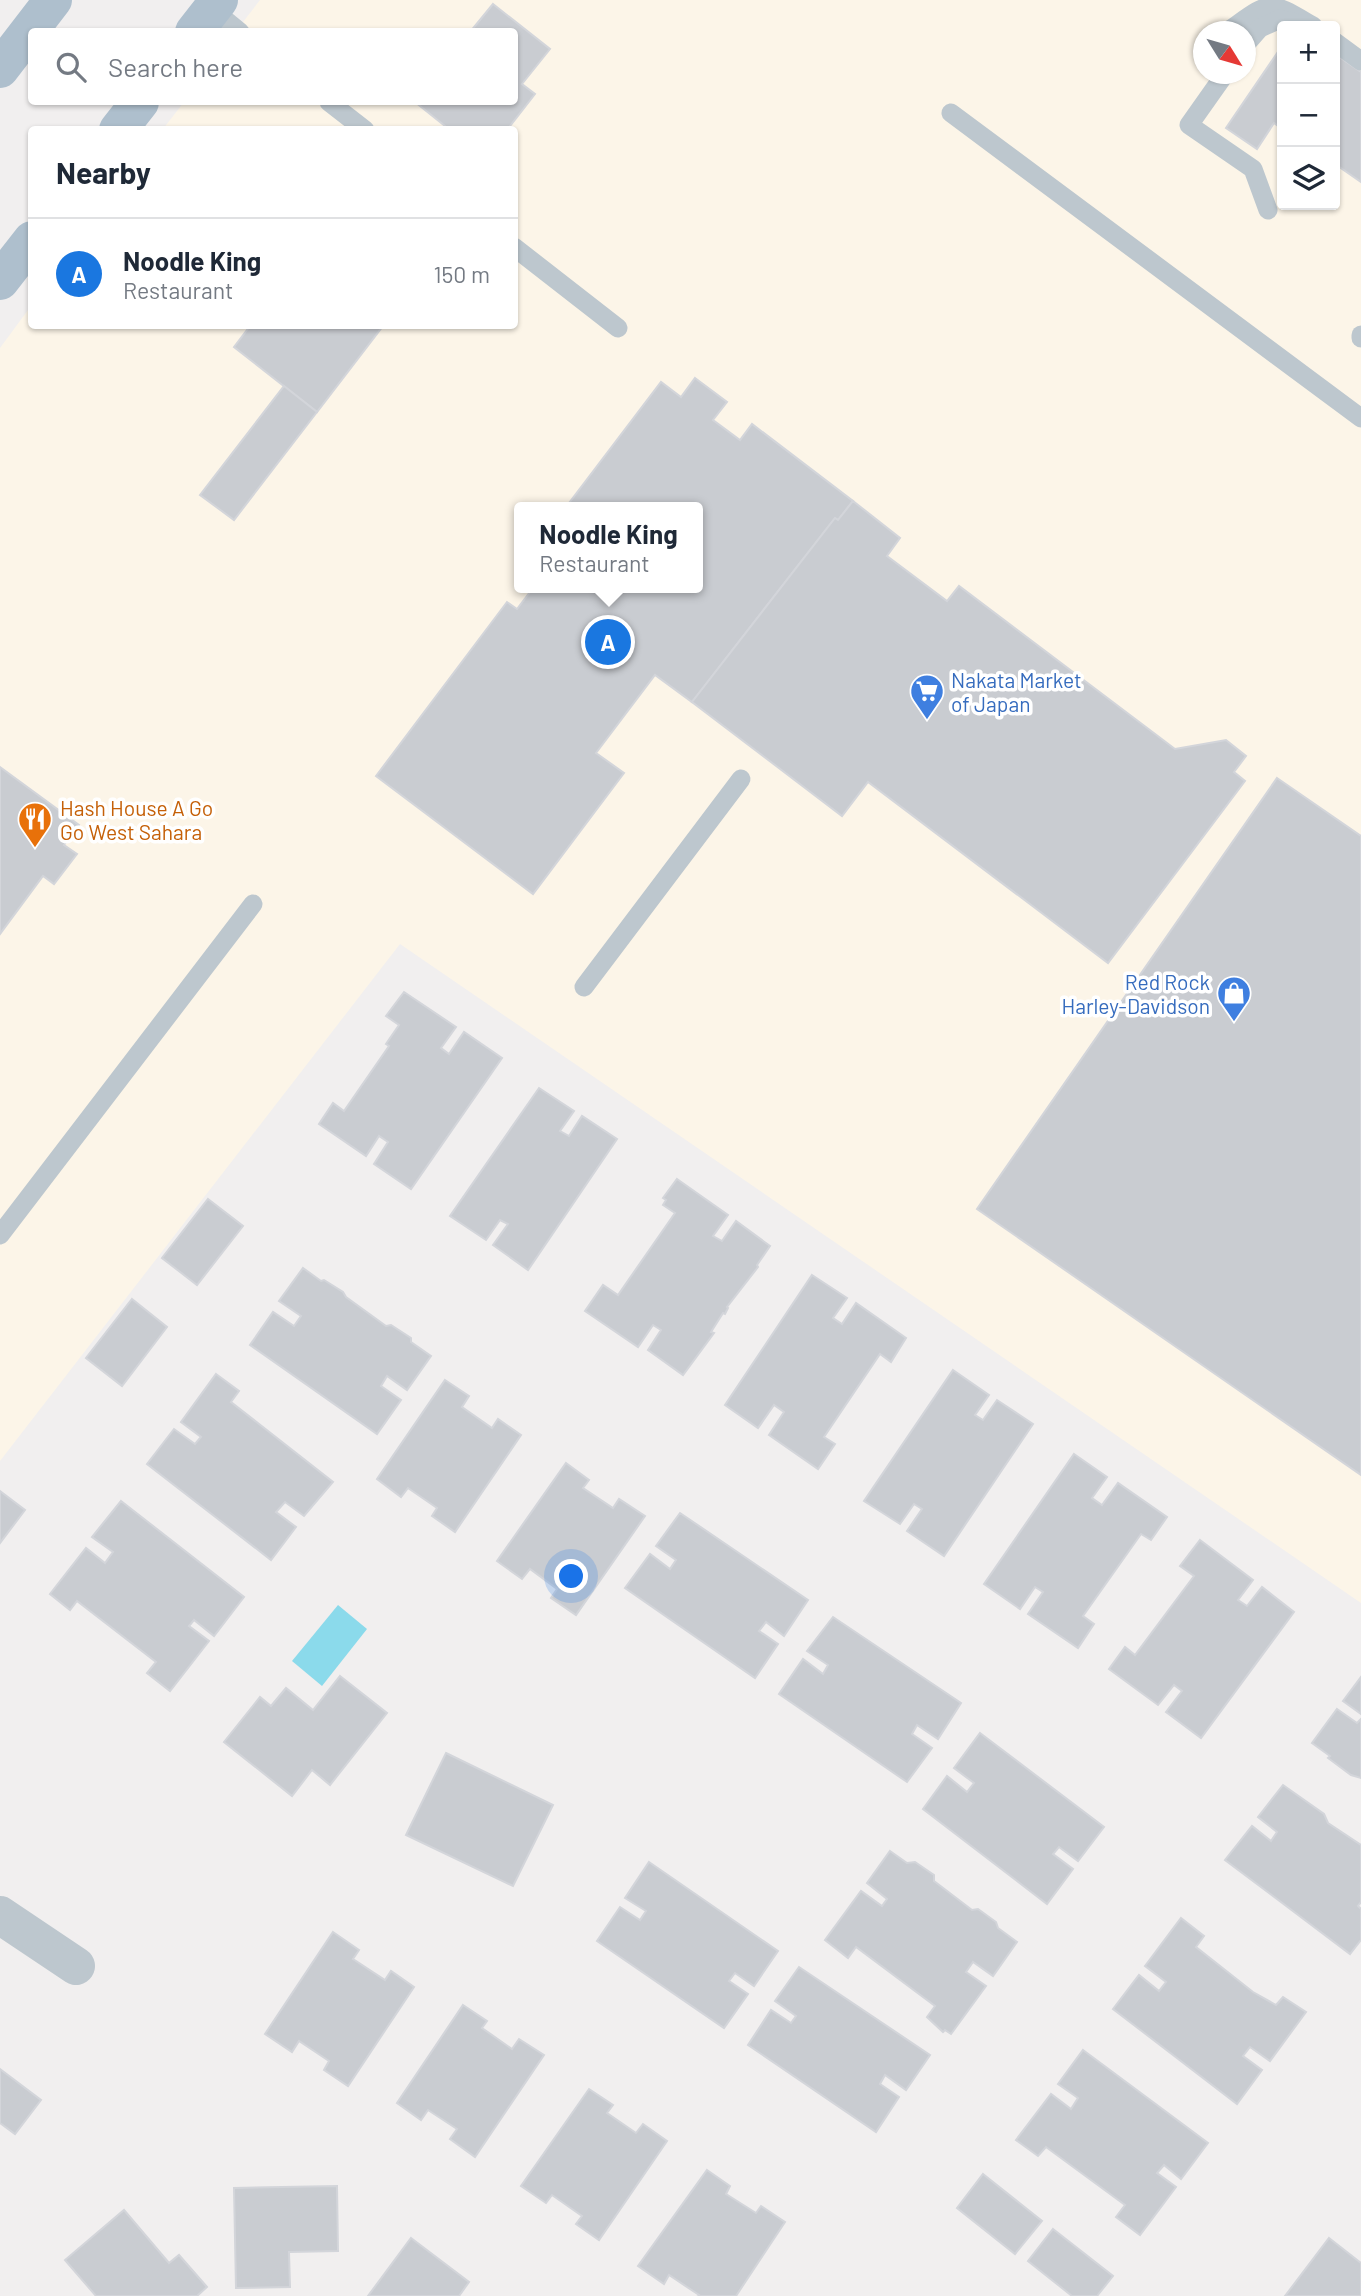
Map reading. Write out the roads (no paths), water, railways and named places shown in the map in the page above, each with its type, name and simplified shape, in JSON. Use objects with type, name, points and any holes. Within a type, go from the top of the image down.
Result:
[{"type":"main road","points":[[31,28],[53,0]]},
{"type":"main road","points":[[0,69],[28,33]]},
{"type":"main road","points":[[121,126],[138,105]]},
{"type":"main road","points":[[0,281],[28,245]]},
{"type":"street","points":[[0,1914],[76,1966]]},
{"type":"lane","points":[[1240,21],[1264,1],[1274,1],[1303,21]]},
{"type":"lane","points":[[1256,34],[1280,19],[1289,21]]},
{"type":"lane","points":[[1340,46],[1361,61]]},
{"type":"lane","points":[[1218,84],[1189,125],[1253,169],[1268,210]]},
{"type":"lane","points":[[334,105],[360,126]]},
{"type":"lane","points":[[951,113],[1361,418]]},
{"type":"lane","points":[[518,250],[618,328]]},
{"type":"lane","points":[[584,987],[741,779]]},
{"type":"lane","points":[[0,1235],[253,904]]},
{"type":"water","points":[[338,1605],[367,1629],[322,1686],[292,1661]]},
{"type":"place","name":"Noodle King","points":[[608,642]]},
{"type":"place","name":"Nakata Market of Japan","points":[[927,721]]},
{"type":"place","name":"Hash House A Go Go West Sahara","points":[[35,849]]},
{"type":"place","name":"Red Rock Harley-Davidson","points":[[1234,1023]]}]
